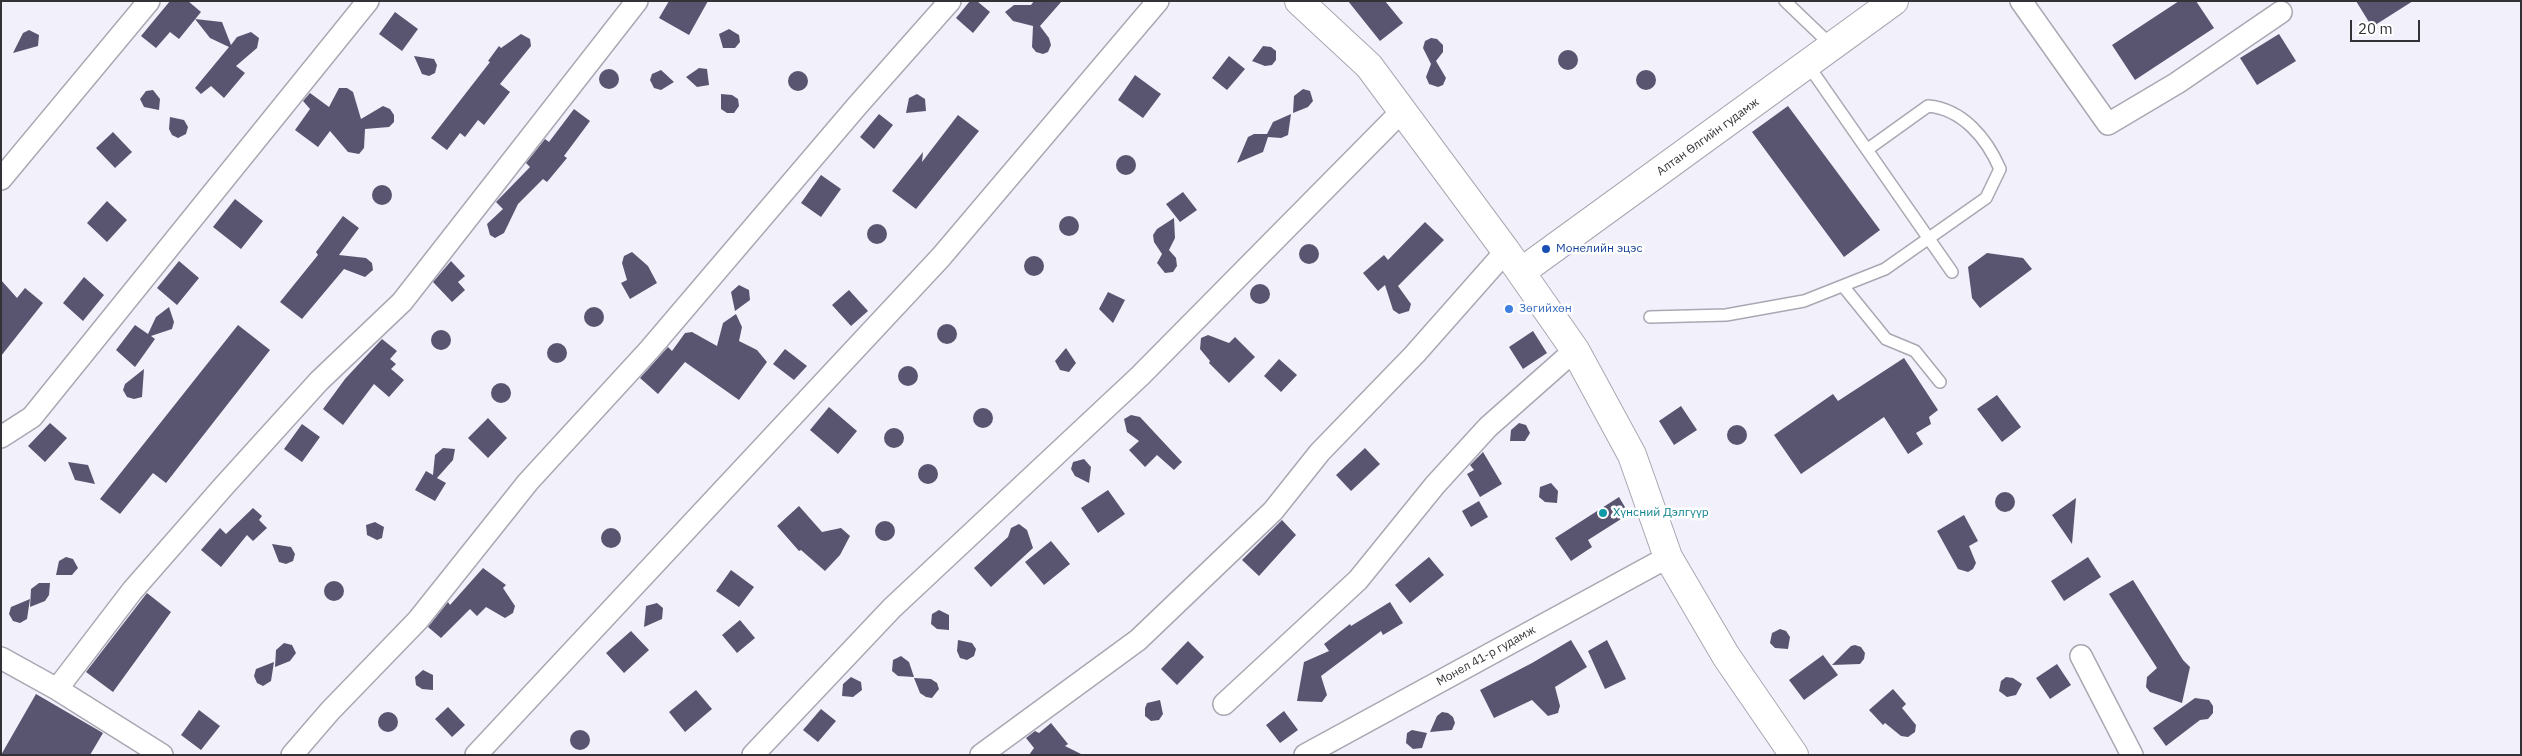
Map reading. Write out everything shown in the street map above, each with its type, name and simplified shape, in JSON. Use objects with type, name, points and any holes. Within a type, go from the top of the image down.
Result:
[{"type":"main road","points":[[1299,1],[1369,66],[1514,262],[1575,350],[1632,455],[1668,557],[1726,656],[1794,755]]},
{"type":"main road","name":"Алтан Өлгийн гудамж","points":[[1514,262],[1808,65],[1894,1]]},
{"type":"street","points":[[1,179],[149,1]]},
{"type":"street","points":[[1,437],[32,417],[368,1]]},
{"type":"street","points":[[57,689],[132,591],[223,487],[319,381],[402,302],[637,1]]},
{"type":"street","points":[[292,755],[330,711],[418,620],[528,482],[650,349],[850,114],[950,1]]},
{"type":"street","points":[[476,755],[941,257],[1158,1]]},
{"type":"street","points":[[2021,1],[2108,124],[2177,82],[2281,12]]},
{"type":"street","points":[[753,755],[892,608],[1140,376],[1402,111]]},
{"type":"street","points":[[980,755],[1138,640],[1273,511],[1320,452],[1415,354],[1514,262]]},
{"type":"street","points":[[1224,704],[1358,580],[1435,485],[1488,427],[1575,350]]},
{"type":"street","name":"Монел 41-р гудамж","points":[[1305,755],[1668,557]]},
{"type":"street","points":[[2081,656],[2132,755]]},
{"type":"street","points":[[1,658],[57,689],[162,755]]},
{"type":"lane","points":[[1785,1],[1832,46]]},
{"type":"lane","points":[[1808,65],[1930,237],[1952,272]]},
{"type":"lane","points":[[1650,317],[1726,315],[1804,301],[1885,269],[1986,198],[2000,169],[1992,152],[1978,133],[1958,116],[1940,108],[1928,106],[1868,149]]},
{"type":"lane","points":[[1843,286],[1886,339],[1915,350],[1940,382]]},
{"type":"building","points":[[170,1],[188,1],[201,12],[179,39],[170,32],[156,48],[141,36]]},
{"type":"building","points":[[669,1],[708,1],[689,35],[659,18]]},
{"type":"building","points":[[970,1],[977,1],[990,12],[973,33],[956,18]]},
{"type":"building","points":[[1034,1],[1062,1],[1040,26],[1049,38],[1051,45],[1048,52],[1043,54],[1036,52],[1032,47],[1033,26],[1013,21],[1005,12],[1014,5],[1031,5]]},
{"type":"building","points":[[1348,1],[1385,1],[1403,23],[1380,41]]},
{"type":"building","points":[[2179,1],[2196,1],[2214,28],[2135,80],[2112,45]]},
{"type":"building","points":[[2356,1],[2413,1],[2372,27]]},
{"type":"building","points":[[395,12],[418,29],[402,51],[379,34]]},
{"type":"building","points":[[195,19],[222,22],[231,45],[237,37],[251,32],[259,38],[257,48],[236,66],[245,73],[224,98],[211,86],[201,94],[195,88],[229,47],[210,38]]},
{"type":"building","points":[[729,29],[739,35],[740,42],[735,48],[723,48],[719,34]]},
{"type":"building","points":[[29,30],[39,35],[38,46],[13,53],[23,33]]},
{"type":"building","points":[[521,34],[530,39],[531,46],[500,84],[510,92],[484,125],[478,120],[465,137],[460,133],[447,150],[431,138],[490,62],[488,61],[499,46],[501,48]]},
{"type":"building","points":[[2279,34],[2296,61],[2257,85],[2240,58]]},
{"type":"building","points":[[1431,38],[1437,39],[1443,45],[1443,52],[1436,61],[1446,78],[1443,85],[1438,87],[1429,84],[1426,77],[1431,64],[1423,48],[1425,41]]},
{"type":"building","points":[[1263,46],[1271,47],[1276,51],[1276,60],[1272,65],[1265,66],[1252,61]]},
{"type":"building","points":[[1568,50],[1575,53],[1578,60],[1575,67],[1568,70],[1561,67],[1558,60],[1561,53]]},
{"type":"building","points":[[414,56],[434,59],[437,65],[435,73],[429,76],[422,74]]},
{"type":"building","points":[[1229,56],[1245,69],[1227,90],[1212,78]]},
{"type":"building","points":[[699,68],[707,69],[709,85],[697,87],[686,77]]},
{"type":"building","points":[[609,69],[616,72],[619,79],[616,86],[609,89],[602,86],[599,79],[602,72]]},
{"type":"building","points":[[661,70],[674,82],[661,90],[654,88],[650,80],[652,74]]},
{"type":"building","points":[[1646,70],[1653,73],[1656,80],[1653,87],[1646,90],[1639,87],[1636,80],[1639,73]]},
{"type":"building","points":[[798,71],[805,74],[808,81],[805,88],[798,91],[791,88],[788,81],[791,74]]},
{"type":"building","points":[[1135,75],[1161,94],[1143,118],[1118,100]]},
{"type":"building","points":[[339,88],[347,88],[353,92],[361,119],[383,106],[390,109],[394,115],[394,122],[389,127],[365,129],[364,148],[359,154],[348,152],[330,131],[318,147],[295,130],[310,109],[303,101],[310,93],[329,107]]},
{"type":"building","points":[[1303,89],[1310,91],[1313,101],[1308,107],[1293,113],[1294,96]]},
{"type":"building","points":[[153,90],[160,99],[159,110],[144,107],[140,99],[146,91]]},
{"type":"building","points":[[721,94],[732,95],[738,99],[739,106],[734,113],[727,113],[721,109]]},
{"type":"building","points":[[917,94],[925,99],[926,111],[906,113],[909,98]]},
{"type":"building","points":[[1788,106],[1880,230],[1844,257],[1752,132]]},
{"type":"building","points":[[574,109],[590,121],[564,156],[567,158],[547,182],[543,179],[518,204],[504,233],[495,238],[490,235],[487,224],[503,209],[496,202],[530,167],[526,163],[545,139],[549,142]]},
{"type":"building","points":[[879,114],[893,125],[874,149],[860,137]]},
{"type":"building","points":[[1291,114],[1288,135],[1281,138],[1268,137],[1263,152],[1237,163],[1248,137],[1254,134],[1267,134],[1273,122]]},
{"type":"building","points":[[958,115],[979,131],[916,209],[892,191],[923,152],[922,162]]},
{"type":"building","points":[[170,117],[184,120],[188,127],[186,134],[178,138],[172,135],[169,129]]},
{"type":"building","points":[[113,132],[132,152],[115,168],[96,148]]},
{"type":"building","points":[[1122,155],[1130,155],[1136,161],[1136,169],[1130,175],[1122,175],[1116,169],[1116,161]]},
{"type":"building","points":[[821,175],[841,189],[821,217],[801,203]]},
{"type":"building","points":[[382,185],[389,188],[392,195],[389,202],[382,205],[375,202],[372,195],[375,188]]},
{"type":"building","points":[[1183,192],[1197,210],[1180,222],[1166,204]]},
{"type":"building","points":[[235,199],[263,221],[241,249],[213,227]]},
{"type":"building","points":[[107,201],[127,220],[107,242],[87,223]]},
{"type":"building","points":[[343,216],[359,228],[339,255],[366,258],[372,263],[373,270],[365,277],[344,269],[302,319],[280,302],[318,255],[316,252]]},
{"type":"building","points":[[1069,216],[1076,219],[1079,226],[1076,233],[1069,236],[1062,233],[1059,226],[1062,219]]},
{"type":"building","points":[[1174,218],[1175,238],[1169,250],[1176,258],[1177,266],[1173,272],[1165,273],[1157,263],[1162,254],[1154,242],[1153,235],[1157,229]]},
{"type":"building","points":[[1425,222],[1444,240],[1398,286],[1411,304],[1409,311],[1399,314],[1393,310],[1385,285],[1378,291],[1363,273],[1384,255],[1388,260]]},
{"type":"building","points":[[877,224],[884,227],[887,234],[884,241],[877,244],[870,241],[867,234],[870,227]]},
{"type":"building","points":[[1309,244],[1316,247],[1319,254],[1316,261],[1309,264],[1302,261],[1299,254],[1302,247]]},
{"type":"building","points":[[632,252],[648,266],[657,283],[630,299],[621,283],[627,280],[622,263],[624,256]]},
{"type":"building","points":[[1987,253],[2023,258],[2032,269],[1980,308],[1972,298],[1968,267]]},
{"type":"building","points":[[1034,256],[1041,259],[1044,266],[1041,273],[1034,276],[1027,273],[1024,266],[1027,259]]},
{"type":"building","points":[[179,261],[199,278],[177,305],[157,288]]},
{"type":"building","points":[[451,261],[465,276],[458,282],[465,290],[452,302],[433,282]]},
{"type":"building","points":[[84,277],[104,295],[83,321],[63,303]]},
{"type":"building","points":[[1,280],[17,298],[25,288],[43,303],[1,356]]},
{"type":"building","points":[[1260,284],[1267,287],[1270,294],[1267,301],[1260,304],[1253,301],[1250,294],[1253,287]]},
{"type":"building","points":[[739,285],[749,290],[750,300],[735,311],[731,292]]},
{"type":"building","points":[[849,290],[868,311],[851,326],[832,305]]},
{"type":"building","points":[[1108,292],[1125,300],[1113,323],[1099,309]]},
{"type":"building","points":[[169,307],[174,322],[172,329],[151,336],[155,339],[135,367],[116,350],[135,325],[148,334],[156,317]]},
{"type":"building","points":[[594,307],[601,310],[604,317],[601,324],[594,327],[587,324],[584,317],[587,310]]},
{"type":"building","points":[[736,314],[742,327],[739,341],[757,350],[767,362],[739,400],[685,362],[658,394],[640,378],[668,347],[672,351],[685,333],[692,332],[717,346],[723,323]]},
{"type":"building","points":[[947,324],[954,327],[957,334],[954,341],[947,344],[940,341],[937,334],[940,327]]},
{"type":"building","points":[[238,325],[270,350],[166,483],[153,473],[120,514],[100,499]]},
{"type":"building","points":[[441,330],[448,333],[451,340],[448,347],[441,350],[434,347],[431,340],[434,333]]},
{"type":"building","points":[[1533,331],[1547,353],[1523,369],[1509,347]]},
{"type":"building","points":[[1208,335],[1229,343],[1235,337],[1255,357],[1229,383],[1209,363],[1210,361],[1200,349],[1201,338]]},
{"type":"building","points":[[382,339],[397,351],[390,359],[396,364],[391,369],[404,380],[389,397],[374,384],[343,425],[323,409],[345,379]]},
{"type":"building","points":[[557,343],[564,346],[567,353],[564,360],[557,363],[550,360],[547,353],[550,346]]},
{"type":"building","points":[[1066,348],[1076,363],[1069,372],[1060,370],[1055,361]]},
{"type":"building","points":[[785,349],[807,366],[794,380],[773,364]]},
{"type":"building","points":[[1904,358],[1938,410],[1929,417],[1931,424],[1916,433],[1923,444],[1908,454],[1884,417],[1801,474],[1774,435],[1833,394],[1838,401]]},
{"type":"building","points":[[1279,359],[1297,375],[1281,392],[1264,376]]},
{"type":"building","points":[[908,366],[915,369],[918,376],[915,383],[908,386],[901,383],[898,376],[901,369]]},
{"type":"building","points":[[144,369],[142,397],[134,399],[127,397],[123,390],[125,384]]},
{"type":"building","points":[[501,383],[508,386],[511,393],[508,400],[501,403],[494,400],[491,393],[494,386]]},
{"type":"building","points":[[1997,395],[2021,427],[2002,442],[1977,409]]},
{"type":"building","points":[[1681,406],[1697,430],[1674,445],[1659,421]]},
{"type":"building","points":[[829,407],[857,431],[838,454],[810,430]]},
{"type":"building","points":[[983,408],[990,411],[993,418],[990,425],[983,428],[976,425],[973,418],[976,411]]},
{"type":"building","points":[[1131,415],[1140,417],[1182,462],[1174,470],[1157,455],[1145,467],[1129,450],[1139,441],[1127,432],[1124,419]]},
{"type":"building","points":[[488,418],[507,438],[488,458],[468,438]]},
{"type":"building","points":[[50,423],[67,438],[45,462],[28,446]]},
{"type":"building","points":[[1519,423],[1526,425],[1530,433],[1525,441],[1510,441],[1511,430]]},
{"type":"building","points":[[302,424],[320,437],[302,462],[284,449]]},
{"type":"building","points":[[1737,425],[1744,428],[1747,435],[1744,442],[1737,445],[1730,442],[1727,435],[1730,428]]},
{"type":"building","points":[[894,428],[901,431],[904,438],[901,445],[894,448],[887,445],[884,438],[887,431]]},
{"type":"building","points":[[443,448],[455,449],[453,460],[437,478],[446,483],[435,501],[415,490],[426,471],[433,475],[435,455]]},
{"type":"building","points":[[1365,448],[1380,464],[1351,491],[1336,475]]},
{"type":"building","points":[[1483,452],[1502,484],[1480,497],[1467,474],[1474,470],[1470,465]]},
{"type":"building","points":[[1084,459],[1091,467],[1089,483],[1075,476],[1071,469],[1073,462]]},
{"type":"building","points":[[68,462],[88,465],[95,484],[75,480]]},
{"type":"building","points":[[928,464],[935,467],[938,474],[935,481],[928,484],[921,481],[918,474],[921,467]]},
{"type":"building","points":[[1551,483],[1558,491],[1557,503],[1545,502],[1539,497],[1540,487]]},
{"type":"building","points":[[1108,490],[1125,514],[1098,533],[1081,508]]},
{"type":"building","points":[[2005,492],[2012,495],[2015,502],[2012,509],[2005,512],[1998,509],[1995,502],[1998,495]]},
{"type":"building","points":[[1619,497],[1629,514],[1588,540],[1592,547],[1571,561],[1555,538]]},
{"type":"building","points":[[2076,498],[2072,544],[2052,515]]},
{"type":"building","points":[[1479,501],[1488,517],[1471,527],[1462,511]]},
{"type":"building","points":[[799,506],[822,532],[841,528],[850,536],[840,555],[825,571],[801,550],[799,551],[777,526]]},
{"type":"building","points":[[253,508],[262,516],[259,520],[267,528],[253,541],[247,535],[221,567],[201,550],[220,528],[226,534]]},
{"type":"building","points":[[1964,515],[1978,541],[1969,546],[1976,563],[1973,569],[1968,572],[1958,569],[1937,531]]},
{"type":"building","points":[[1282,520],[1296,535],[1259,576],[1242,560]]},
{"type":"building","points":[[885,521],[892,524],[895,531],[892,538],[885,541],[878,538],[875,531],[878,524]]},
{"type":"building","points":[[375,522],[384,527],[382,538],[377,540],[367,535],[366,525]]},
{"type":"building","points":[[1019,524],[1027,530],[1033,548],[991,587],[974,568],[1008,537],[1011,528]]},
{"type":"building","points":[[611,528],[618,531],[621,538],[618,545],[611,548],[604,545],[601,538],[604,531]]},
{"type":"building","points":[[1051,541],[1070,564],[1044,585],[1025,562]]},
{"type":"building","points":[[272,544],[291,547],[295,554],[293,561],[286,564],[279,562]]},
{"type":"building","points":[[66,557],[73,559],[78,568],[72,575],[56,575],[59,561]]},
{"type":"building","points":[[1429,557],[1444,575],[1410,603],[1395,585]]},
{"type":"building","points":[[2088,557],[2101,577],[2064,601],[2051,581]]},
{"type":"building","points":[[483,568],[506,585],[503,588],[515,606],[513,613],[505,618],[486,607],[477,616],[470,609],[441,638],[428,627],[448,602],[450,605]]},
{"type":"building","points":[[731,570],[754,587],[739,607],[716,591]]},
{"type":"building","points":[[2133,580],[2183,660],[2190,667],[2182,703],[2150,692],[2146,687],[2147,677],[2157,668],[2109,594]]},
{"type":"building","points":[[334,581],[341,584],[344,591],[341,598],[334,601],[327,598],[324,591],[327,584]]},
{"type":"building","points":[[39,583],[50,583],[49,595],[45,601],[30,607],[31,589]]},
{"type":"building","points":[[147,593],[171,612],[113,692],[86,672]]},
{"type":"building","points":[[30,599],[27,619],[20,623],[13,621],[9,614],[11,607]]},
{"type":"building","points":[[1390,602],[1403,623],[1383,635],[1381,631],[1321,676],[1327,695],[1322,702],[1297,701],[1304,662],[1329,651],[1324,644],[1350,624],[1351,626]]},
{"type":"building","points":[[657,603],[663,608],[662,619],[644,627],[646,606]]},
{"type":"building","points":[[939,610],[949,615],[949,630],[937,629],[931,624],[932,614]]},
{"type":"building","points":[[740,620],[755,638],[737,653],[722,635]]},
{"type":"building","points":[[1780,629],[1786,631],[1790,637],[1788,649],[1775,648],[1770,643],[1772,633]]},
{"type":"building","points":[[631,631],[649,650],[624,673],[606,653]]},
{"type":"building","points":[[958,640],[972,643],[976,649],[974,656],[967,660],[960,658],[957,651]]},
{"type":"building","points":[[1571,640],[1587,667],[1555,687],[1560,706],[1558,713],[1548,716],[1532,700],[1494,718],[1480,690]]},
{"type":"building","points":[[1607,640],[1626,679],[1605,689],[1588,651]]},
{"type":"building","points":[[1188,641],[1204,657],[1177,685],[1161,669]]},
{"type":"building","points":[[284,643],[292,645],[296,653],[290,661],[275,667],[276,650]]},
{"type":"building","points":[[1851,646],[1861,647],[1865,653],[1864,659],[1860,664],[1832,665]]},
{"type":"building","points":[[1823,655],[1838,675],[1804,700],[1789,680]]},
{"type":"building","points":[[901,656],[909,662],[914,677],[898,676],[892,671],[893,660]]},
{"type":"building","points":[[274,662],[271,681],[263,686],[257,683],[254,676],[256,669]]},
{"type":"building","points":[[2057,664],[2071,685],[2050,699],[2036,678]]},
{"type":"building","points":[[423,670],[433,675],[433,690],[422,689],[416,685],[415,677]]},
{"type":"building","points":[[851,677],[861,682],[862,690],[853,697],[842,696],[843,684]]},
{"type":"building","points":[[2006,677],[2013,678],[2022,684],[2016,695],[2007,697],[1999,691],[2001,681]]},
{"type":"building","points":[[914,678],[931,679],[937,683],[939,689],[932,698],[926,697],[920,693]]},
{"type":"building","points":[[1893,689],[1906,704],[1902,708],[1916,725],[1915,732],[1908,737],[1901,736],[1885,723],[1883,725],[1869,710]]},
{"type":"building","points":[[696,690],[712,709],[685,732],[669,712]]},
{"type":"building","points":[[36,694],[103,733],[90,755],[1,755]]},
{"type":"building","points":[[2195,698],[2209,700],[2213,706],[2213,713],[2208,719],[2200,720],[2166,746],[2153,728]]},
{"type":"building","points":[[1160,700],[1163,714],[1159,720],[1151,721],[1145,716],[1147,703]]},
{"type":"building","points":[[448,707],[465,725],[452,737],[435,719]]},
{"type":"building","points":[[821,709],[836,721],[818,742],[803,730]]},
{"type":"building","points":[[199,710],[220,726],[201,750],[181,735]]},
{"type":"building","points":[[1284,711],[1298,730],[1280,743],[1266,725]]},
{"type":"building","points":[[388,712],[395,715],[398,722],[395,729],[388,732],[381,729],[378,722],[381,715]]},
{"type":"building","points":[[1442,712],[1448,713],[1453,717],[1455,723],[1452,730],[1430,732],[1437,716]]},
{"type":"building","points":[[1051,723],[1068,744],[1065,746],[1083,755],[1029,755],[1034,748],[1026,738],[1035,731],[1039,733]]},
{"type":"building","points":[[580,730],[587,733],[590,740],[587,747],[580,750],[573,747],[570,740],[573,733]]},
{"type":"building","points":[[1412,730],[1427,733],[1422,748],[1413,749],[1406,743],[1407,733]]},
{"type":"place","name":"Монелийн эцэс","points":[[1546,249]]},
{"type":"place","name":"Зөгийхөн","points":[[1509,309]]},
{"type":"place","name":"Хүнсний Дэлгүүр","points":[[1603,513]]}]
